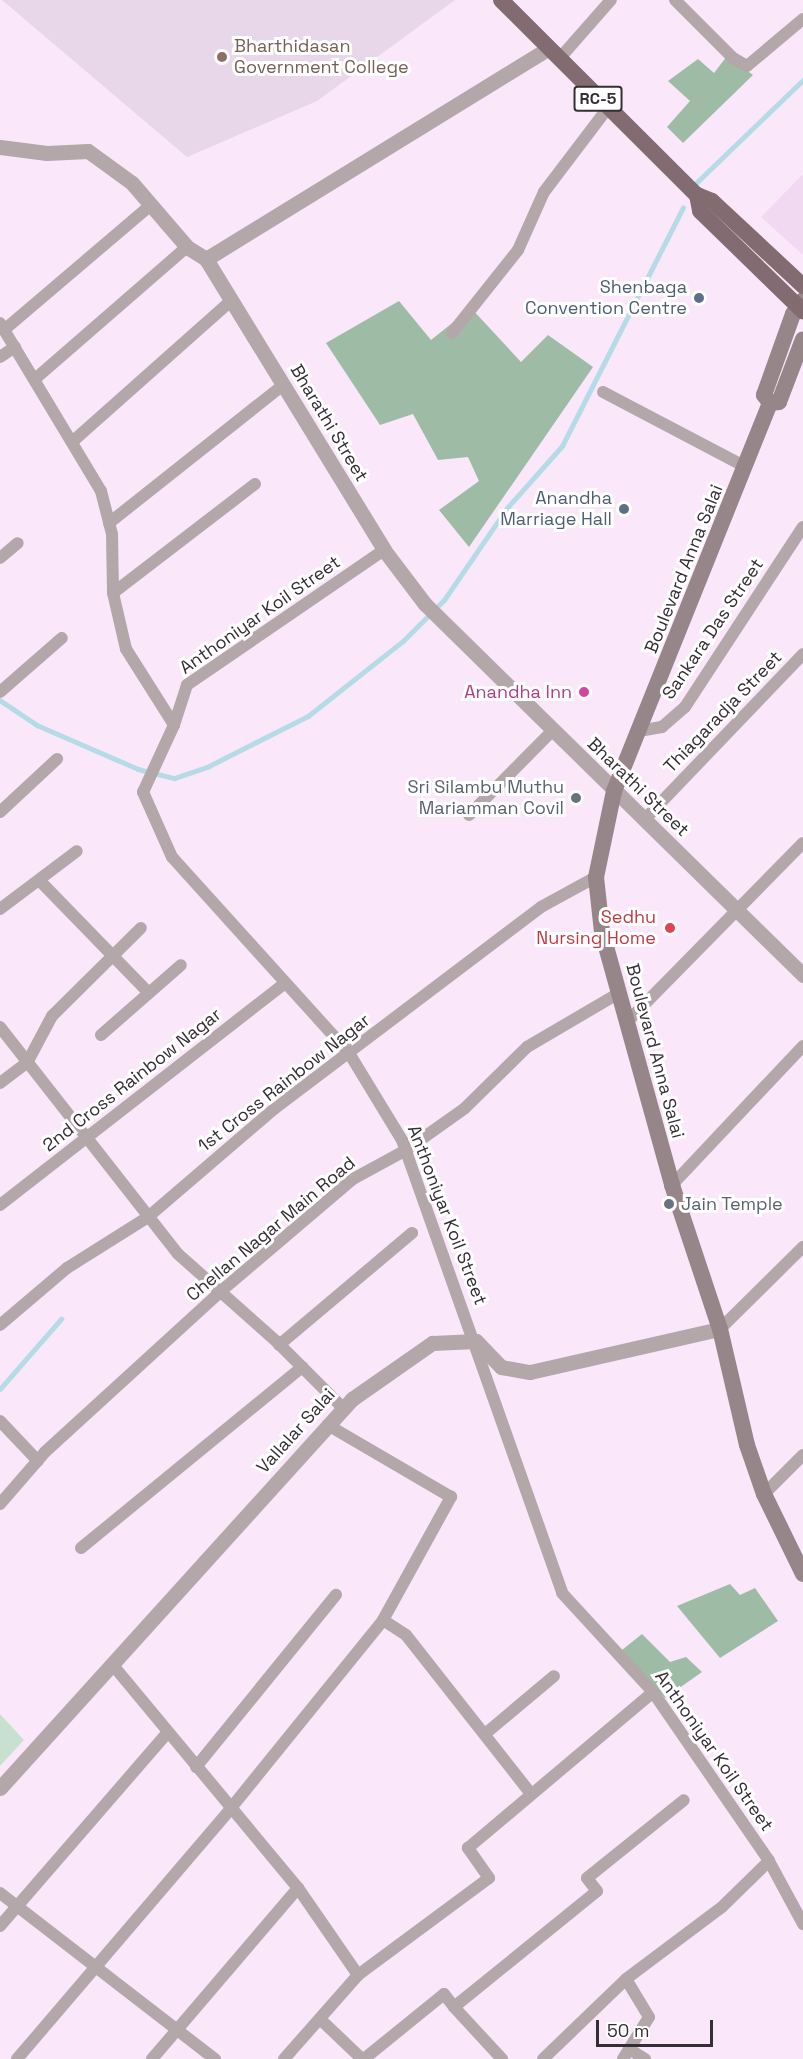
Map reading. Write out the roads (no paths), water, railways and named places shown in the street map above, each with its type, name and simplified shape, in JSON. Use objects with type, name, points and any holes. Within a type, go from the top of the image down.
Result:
[{"type":"main road","name":"RC-5","points":[[501,0],[607,109],[697,195],[712,201],[803,286]]},
{"type":"main road","name":"RC-5","points":[[697,195],[700,211],[801,305]]},
{"type":"main road","name":"Boulevard Anna Salai","points":[[770,403],[764,395],[801,305]]},
{"type":"main road","name":"Boulevard Anna Salai","points":[[770,403],[779,402],[803,339]]},
{"type":"main road","name":"Boulevard Anna Salai","points":[[770,403],[614,791],[596,878],[602,932],[672,1185],[720,1329],[747,1445],[764,1494],[803,1574]]},
{"type":"street","points":[[0,147],[47,153],[88,151],[132,183],[187,247],[206,259],[555,53],[611,0]]},
{"type":"street","points":[[675,0],[733,57],[747,66],[803,19]]},
{"type":"street","points":[[452,333],[518,250],[544,192],[607,109]]},
{"type":"street","points":[[151,205],[2,326],[101,491],[110,523],[113,592],[126,649],[174,725]]},
{"type":"street","points":[[34,379],[187,247]]},
{"type":"street","name":"Bharathi Street","points":[[206,259],[384,550],[425,604],[803,975]]},
{"type":"street","points":[[72,442],[231,300]]},
{"type":"street","points":[[0,357],[15,347]]},
{"type":"street","points":[[110,523],[283,385]]},
{"type":"street","points":[[603,392],[746,467]]},
{"type":"street","points":[[113,592],[255,484]]},
{"type":"street","name":"Sankara Das Street","points":[[639,731],[662,727],[685,707],[803,527]]},
{"type":"street","points":[[0,558],[18,543]]},
{"type":"street","name":"Anthoniyar Koil Street","points":[[384,550],[187,685],[174,725],[143,792],[172,857],[349,1053],[406,1149],[476,1341],[562,1593],[653,1692],[769,1861],[803,1924]]},
{"type":"street","points":[[1,691],[62,638]]},
{"type":"street","name":"Thiagaradja Street","points":[[644,820],[803,654]]},
{"type":"street","points":[[469,815],[552,731]]},
{"type":"street","points":[[0,812],[57,759]]},
{"type":"street","points":[[627,1022],[803,843]]},
{"type":"street","points":[[0,909],[77,851]]},
{"type":"street","name":"1st Cross Rainbow Nagar","points":[[0,1325],[67,1268],[148,1217],[274,1109],[541,907],[596,878]]},
{"type":"street","points":[[40,881],[149,993]]},
{"type":"street","points":[[0,1083],[27,1063],[52,1016],[141,928]]},
{"type":"street","points":[[101,1035],[181,965]]},
{"type":"street","name":"2nd Cross Rainbow Nagar","points":[[0,1205],[87,1140],[285,983]]},
{"type":"street","name":"Chellan Nagar Main Road","points":[[0,1504],[38,1461],[220,1292],[353,1179],[406,1149],[465,1108],[527,1047],[619,993]]},
{"type":"street","points":[[0,1028],[178,1254],[279,1345],[343,1408]]},
{"type":"street","points":[[672,1185],[803,1046]]},
{"type":"street","points":[[279,1345],[412,1233]]},
{"type":"street","points":[[476,1341],[501,1367],[530,1372],[720,1329],[803,1247]]},
{"type":"street","name":"Vallalar Salai","points":[[0,1788],[343,1408],[432,1343],[476,1341]]},
{"type":"street","points":[[81,1548],[302,1368]]},
{"type":"street","points":[[0,1421],[38,1461]]},
{"type":"street","points":[[17,2059],[231,1808],[383,1620],[451,1497],[328,1425]]},
{"type":"street","points":[[764,1494],[803,1455]]},
{"type":"street","points":[[196,1767],[336,1595]]},
{"type":"street","points":[[383,1620],[406,1635],[531,1794]]},
{"type":"street","points":[[112,1664],[298,1888],[358,1976]]},
{"type":"street","points":[[485,1734],[554,1676]]},
{"type":"street","points":[[284,2059],[358,1976],[489,1878],[468,1848],[653,1692]]},
{"type":"street","points":[[0,1926],[167,1733]]},
{"type":"street","points":[[454,2007],[597,1892],[586,1878],[684,1800]]},
{"type":"street","points":[[543,2059],[626,1978],[722,1907],[769,1861]]},
{"type":"street","points":[[152,2059],[298,1888]]},
{"type":"street","points":[[0,1893],[215,2059]]},
{"type":"street","points":[[626,1978],[649,2017],[626,2054],[645,2059]]},
{"type":"street","points":[[320,2019],[363,2059],[444,1994],[502,2059]]},
{"type":"waterway","points":[[696,183],[803,80]]},
{"type":"waterway","points":[[0,700],[37,725],[138,769],[175,778],[209,766],[308,716],[403,641],[444,600],[507,508],[562,446],[683,208]]},
{"type":"waterway","points":[[0,1389],[61,1319]]},
{"type":"place","name":"Bharthidasan Government College","points":[[222,57]]},
{"type":"place","name":"Shenbaga Convention Centre","points":[[699,298]]},
{"type":"place","name":"Anandha Marriage Hall","points":[[624,509]]},
{"type":"place","name":"Anandha Inn","points":[[584,692]]},
{"type":"place","name":"Sri Silambu Muthu Mariamman Covil","points":[[576,798]]},
{"type":"place","name":"Sedhu Nursing Home","points":[[670,928]]},
{"type":"place","name":"Jain Temple","points":[[669,1204]]}]
